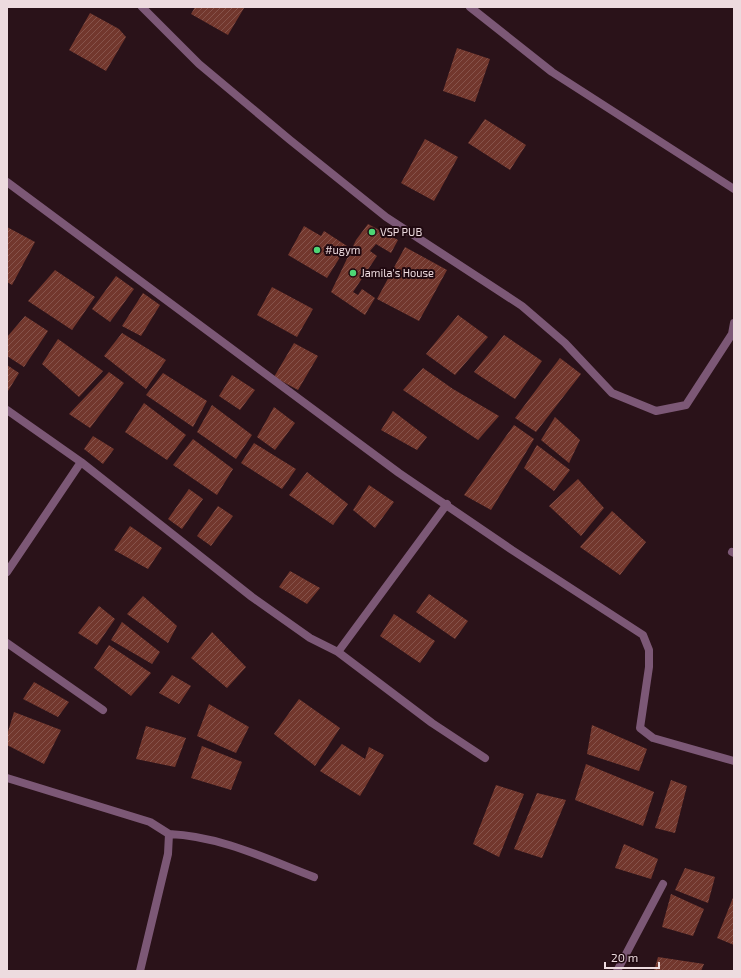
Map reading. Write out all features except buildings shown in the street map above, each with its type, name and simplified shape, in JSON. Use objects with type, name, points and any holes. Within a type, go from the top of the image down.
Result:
[{"type":"street","points":[[142,7],[199,64],[386,217],[522,306],[565,343],[612,393],[656,411],[686,405],[733,334],[734,323]]},
{"type":"street","points":[[470,7],[552,72],[734,189]]},
{"type":"street","points":[[7,182],[399,473],[447,504],[512,550],[643,635],[649,650],[649,667],[640,728],[653,738],[734,761]]},
{"type":"street","points":[[7,410],[81,462],[252,597],[310,638],[338,652],[432,723],[485,758]]},
{"type":"street","points":[[7,572],[81,462]]},
{"type":"street","points":[[338,652],[447,504]]},
{"type":"street","points":[[7,644],[103,710]]},
{"type":"street","points":[[7,778],[150,822],[169,834],[192,835],[218,840],[314,877]]},
{"type":"street","points":[[140,971],[168,854],[169,834]]},
{"type":"street","points":[[617,971],[663,884]]},
{"type":"place","name":"VSP PUB","points":[[372,232]]},
{"type":"place","name":"#ugym","points":[[317,250]]},
{"type":"place","name":"Jamila's House","points":[[353,273]]}]
